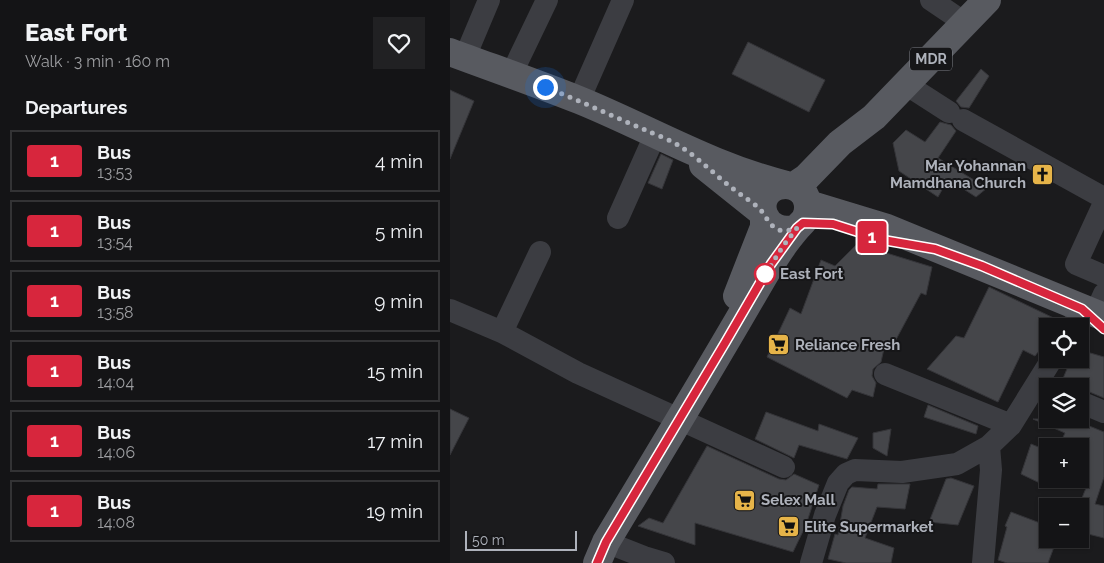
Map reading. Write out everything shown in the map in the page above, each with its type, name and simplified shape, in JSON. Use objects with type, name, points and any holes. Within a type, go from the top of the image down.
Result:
[{"type":"main road","name":"MDR","points":[[601,552],[771,264],[799,205],[806,178],[840,143],[874,117],[907,85],[987,0]]},
{"type":"main road","points":[[457,55],[579,100],[683,148],[758,178],[799,205],[887,228],[935,249],[982,266],[1094,315]]},
{"type":"main road","points":[[683,148],[722,181],[753,203],[774,228],[790,230],[799,205]]},
{"type":"main road","points":[[764,214],[763,206],[768,193],[780,186],[799,205]]},
{"type":"main road","name":"MDR","points":[[725,343],[737,295],[764,227],[764,214]]},
{"type":"street","points":[[457,55],[489,0]]},
{"type":"street","points":[[511,75],[547,0]]},
{"type":"street","points":[[579,100],[623,0]]},
{"type":"street","points":[[931,0],[965,23]]},
{"type":"street","points":[[907,85],[956,116],[1104,198]]},
{"type":"street","points":[[618,218],[656,135]]},
{"type":"street","points":[[1104,203],[1076,264],[1104,276]]},
{"type":"street","points":[[502,332],[540,252]]},
{"type":"street","points":[[450,310],[502,332],[578,373],[784,467]]},
{"type":"street","points":[[885,374],[1011,425]]},
{"type":"street","points":[[811,563],[825,516],[838,483],[846,474],[855,470],[902,472],[957,464],[989,446],[1011,425],[1039,390]]},
{"type":"street","points":[[1089,406],[1104,412]]},
{"type":"street","points":[[983,563],[991,470],[989,446]]},
{"type":"street","points":[[601,552],[644,557],[664,563]]},
{"type":"building","points":[[748,42],[825,80],[809,112],[732,74]]},
{"type":"building","points":[[981,69],[989,76],[969,108],[961,107],[956,101]]},
{"type":"building","points":[[450,90],[474,101],[450,159]]},
{"type":"building","points":[[940,122],[951,125],[956,131],[938,158],[987,188],[976,197],[948,179],[938,197],[899,171],[893,143],[906,130],[925,142]]},
{"type":"building","points":[[661,154],[673,160],[662,189],[648,183]]},
{"type":"building","points":[[857,244],[932,267],[926,295],[921,293],[892,347],[885,344],[881,362],[873,369],[872,376],[876,383],[873,397],[852,390],[847,398],[767,357],[790,308],[801,314],[821,260],[835,266]]},
{"type":"building","points":[[989,287],[1054,318],[1039,318],[1039,351],[1035,356],[1023,350],[998,402],[927,369],[956,336],[964,338]]},
{"type":"building","points":[[1089,353],[1104,357],[1104,398],[1089,392],[1089,378],[1063,378],[1067,368],[1089,368]]},
{"type":"building","points":[[928,405],[978,426],[976,434],[924,417]]},
{"type":"building","points":[[450,409],[469,418],[450,455]]},
{"type":"building","points":[[766,412],[818,431],[819,424],[858,438],[847,459],[799,445],[794,458],[755,439]]},
{"type":"building","points":[[1089,426],[1104,432],[1104,477],[1095,504],[1104,506],[1104,538],[1089,534],[1089,498],[1082,498],[1086,488],[1089,488],[1089,438],[1063,438],[1065,433],[1054,428],[1089,428]]},
{"type":"building","points":[[891,429],[887,456],[873,448],[873,433]]},
{"type":"building","points":[[1031,444],[1039,447],[1039,483],[1021,474]]},
{"type":"building","name":"Selex Mall","points":[[707,446],[779,479],[786,480],[794,474],[819,485],[806,525],[793,552],[695,523],[695,545],[638,526],[649,518],[663,523]]},
{"type":"building","points":[[951,478],[974,486],[958,525],[929,522],[946,479]]},
{"type":"building","points":[[878,484],[910,484],[905,509],[877,507],[865,538],[894,548],[891,563],[846,563],[828,559],[835,534],[838,535],[843,506],[849,490],[852,487],[877,489]]},
{"type":"building","points":[[1011,512],[1039,523],[1039,548],[1054,548],[1048,563],[1007,563],[998,560],[1007,527],[1005,526]]},
{"type":"bus line","name":"1","points":[[597,563],[606,542],[771,264],[797,228],[803,223],[833,224],[883,240],[935,249],[982,266],[1082,309],[1104,329]]},
{"type":"place","name":"Mar Yohannan Mamdhana Church","points":[[1042,175]]},
{"type":"place","name":"East Fort","points":[[765,274]]},
{"type":"place","name":"Reliance Fresh","points":[[779,345]]},
{"type":"place","name":"Selex Mall","points":[[745,500]]},
{"type":"place","name":"Elite Supermarket","points":[[788,527]]},
{"type":"route","points":[[545,87],[579,100],[683,148],[722,181],[753,203],[774,228],[782,230],[797,228],[783,246],[762,280],[765,274]]}]
